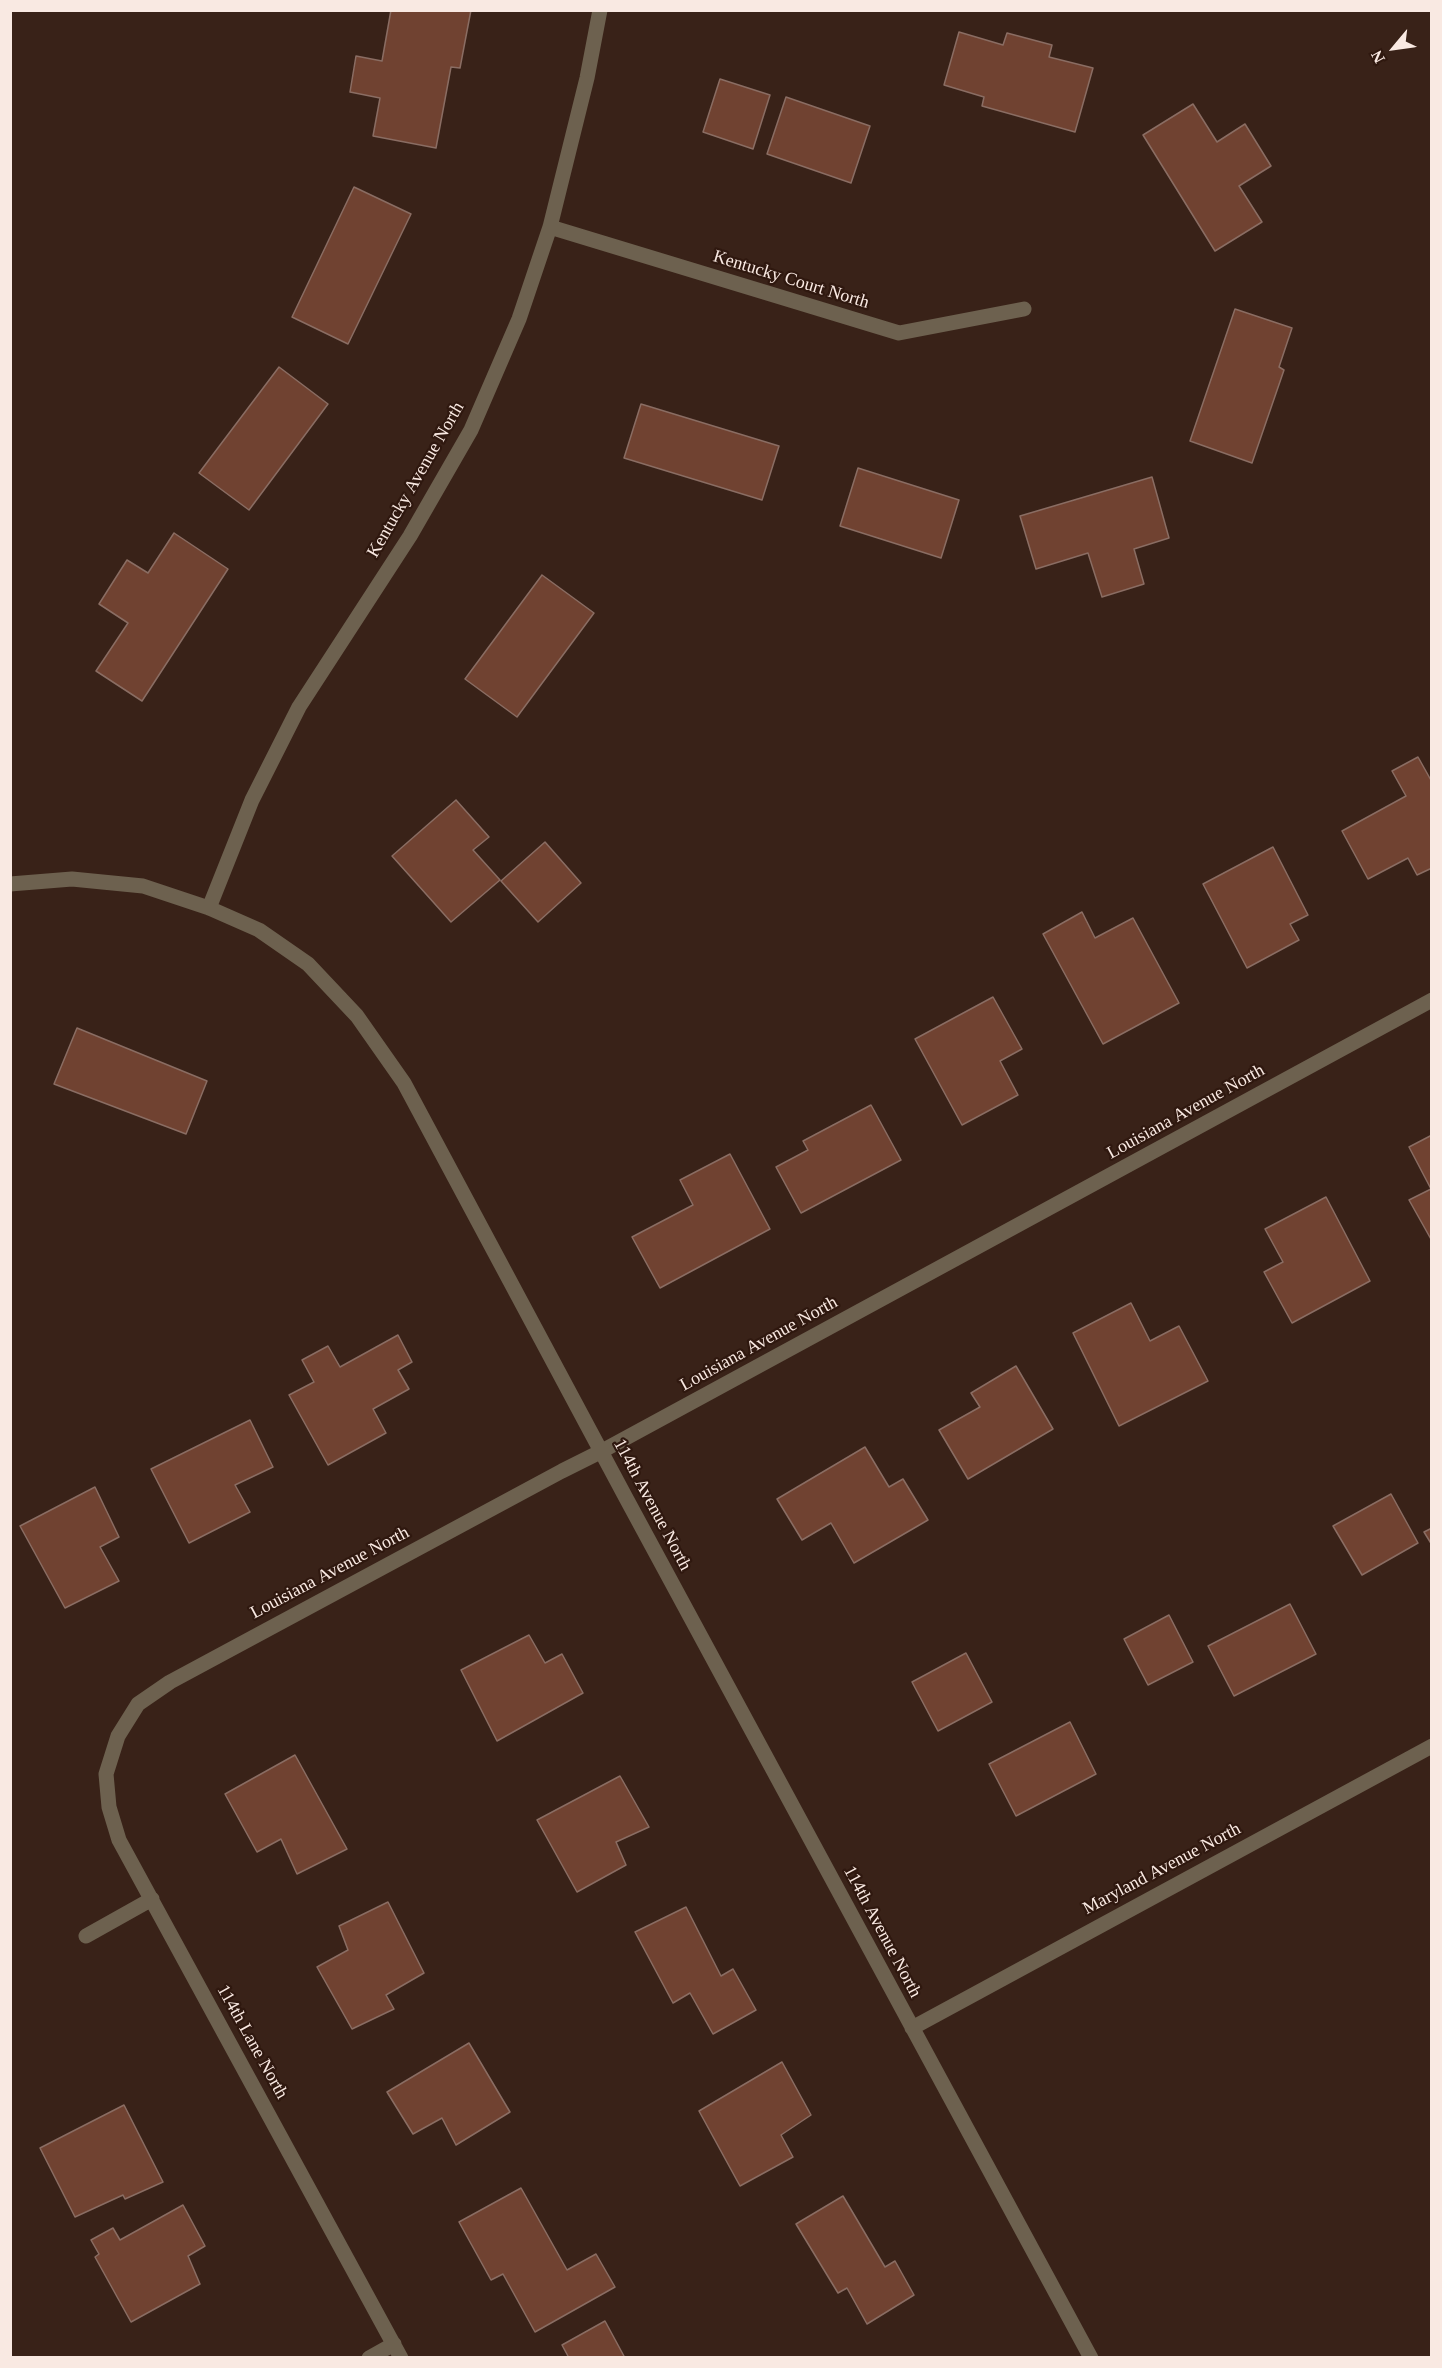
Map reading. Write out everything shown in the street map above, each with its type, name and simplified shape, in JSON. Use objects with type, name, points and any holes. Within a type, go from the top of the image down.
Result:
[{"type":"street","name":"Kentucky Avenue North","points":[[209,908],[252,800],[299,707],[410,536],[471,430],[519,319],[550,227],[587,78],[600,10]]},
{"type":"street","name":"Kentucky Court North","points":[[550,227],[899,333],[1024,309]]},
{"type":"street","name":"114th Avenue North","points":[[10,884],[72,879],[143,886],[209,908],[259,930],[308,964],[357,1016],[404,1083],[1091,2358]]},
{"type":"street","name":"Louisiana Avenue North","points":[[118,1736],[138,1704],[170,1682],[602,1451],[1431,1000]]},
{"type":"street","name":"114th Lane North","points":[[118,1736],[106,1774],[109,1807],[119,1840],[398,2351]]},
{"type":"street","name":"Maryland Avenue North","points":[[912,2028],[1431,1746]]},
{"type":"street","points":[[86,1936],[152,1899]]},
{"type":"street","points":[[369,2358],[398,2351]]},
{"type":"building","points":[[391,10],[471,10],[460,68],[451,67],[436,148],[373,136],[380,98],[350,92],[356,56],[382,61]]},
{"type":"building","points":[[959,32],[1003,45],[1007,33],[1052,45],[1049,57],[1093,68],[1075,132],[982,106],[984,97],[944,85]]},
{"type":"building","points":[[720,79],[770,95],[753,149],[703,132]]},
{"type":"building","points":[[786,97],[870,126],[851,183],[767,154]]},
{"type":"building","points":[[1193,104],[1217,142],[1245,124],[1271,166],[1239,186],[1262,222],[1215,251],[1143,135]]},
{"type":"building","points":[[354,187],[411,214],[348,344],[292,317]]},
{"type":"building","points":[[1235,309],[1292,328],[1279,367],[1284,370],[1252,463],[1190,441]]},
{"type":"building","points":[[279,367],[328,404],[249,510],[199,473]]},
{"type":"building","points":[[641,404],[779,446],[762,500],[624,458]]},
{"type":"building","points":[[858,468],[959,500],[941,558],[840,526]]},
{"type":"building","points":[[1152,477],[1169,538],[1134,549],[1144,584],[1102,597],[1088,553],[1036,569],[1020,516]]},
{"type":"building","points":[[174,533],[228,569],[142,701],[96,671],[128,623],[99,604],[127,560],[148,573]]},
{"type":"building","points":[[542,575],[594,613],[517,717],[465,679]]},
{"type":"building","points":[[1418,757],[1432,782],[1432,868],[1417,875],[1408,858],[1368,879],[1342,831],[1406,796],[1392,771]]},
{"type":"building","points":[[456,800],[489,837],[473,850],[500,880],[451,922],[392,856]]},
{"type":"building","points":[[545,842],[581,883],[538,922],[501,881]]},
{"type":"building","points":[[1273,847],[1308,915],[1290,924],[1299,940],[1247,968],[1203,884]]},
{"type":"building","points":[[1082,912],[1095,938],[1133,918],[1179,1003],[1103,1044],[1043,934]]},
{"type":"building","points":[[993,997],[1022,1049],[1000,1061],[1018,1095],[962,1125],[915,1039]]},
{"type":"building","points":[[77,1028],[207,1081],[186,1134],[54,1084]]},
{"type":"building","points":[[871,1105],[901,1160],[801,1213],[776,1167],[808,1150],[803,1141]]},
{"type":"building","points":[[1432,1135],[1432,1241],[1409,1200],[1431,1189],[1409,1147]]},
{"type":"building","points":[[730,1154],[770,1229],[660,1288],[632,1237],[693,1205],[680,1180]]},
{"type":"building","points":[[1326,1197],[1370,1281],[1292,1323],[1264,1272],[1283,1262],[1265,1229]]},
{"type":"building","points":[[1131,1303],[1150,1341],[1179,1326],[1208,1381],[1119,1426],[1073,1333]]},
{"type":"building","points":[[398,1335],[412,1362],[398,1370],[409,1389],[373,1409],[386,1433],[328,1465],[289,1395],[314,1382],[302,1360],[328,1346],[340,1367]]},
{"type":"building","points":[[1016,1366],[1053,1429],[968,1479],[939,1430],[980,1407],[971,1393]]},
{"type":"building","points":[[250,1420],[273,1467],[235,1485],[250,1512],[189,1543],[151,1469]]},
{"type":"building","points":[[865,1447],[889,1487],[903,1479],[928,1520],[854,1563],[831,1523],[802,1540],[777,1499]]},
{"type":"building","points":[[95,1487],[119,1537],[100,1547],[119,1581],[65,1608],[20,1526]]},
{"type":"building","points":[[1391,1494],[1418,1543],[1362,1575],[1333,1526]]},
{"type":"building","points":[[1432,1528],[1432,1545],[1424,1532]]},
{"type":"building","points":[[1290,1604],[1316,1654],[1234,1696],[1208,1646]]},
{"type":"building","points":[[1169,1615],[1193,1662],[1148,1685],[1124,1639]]},
{"type":"building","points":[[529,1635],[545,1663],[562,1654],[583,1693],[497,1741],[461,1670]]},
{"type":"building","points":[[966,1653],[992,1702],[938,1731],[912,1682]]},
{"type":"building","points":[[1070,1722],[1096,1774],[1016,1816],[989,1764]]},
{"type":"building","points":[[295,1755],[347,1849],[297,1874],[281,1839],[257,1852],[225,1794]]},
{"type":"building","points":[[620,1776],[649,1827],[616,1842],[626,1865],[577,1892],[537,1820]]},
{"type":"building","points":[[388,1902],[424,1973],[386,1995],[394,2009],[352,2029],[317,1967],[348,1950],[339,1926]]},
{"type":"building","points":[[686,1907],[721,1976],[733,1969],[756,2010],[713,2034],[690,1993],[673,2003],[635,1932]]},
{"type":"building","points":[[469,2043],[510,2112],[456,2145],[442,2118],[413,2134],[387,2092]]},
{"type":"building","points":[[782,2062],[811,2115],[781,2135],[793,2157],[740,2186],[699,2111]]},
{"type":"building","points":[[124,2105],[163,2182],[125,2199],[123,2195],[75,2217],[40,2148]]},
{"type":"building","points":[[521,2188],[567,2270],[596,2254],[615,2287],[535,2332],[503,2274],[491,2280],[459,2222]]},
{"type":"building","points":[[843,2196],[885,2267],[895,2261],[914,2295],[867,2324],[847,2288],[838,2293],[796,2224]]},
{"type":"building","points":[[183,2205],[205,2246],[188,2256],[200,2284],[131,2322],[95,2257],[99,2254],[91,2240],[113,2228],[120,2240]]},
{"type":"building","points":[[605,2321],[625,2358],[569,2358],[562,2345]]}]
